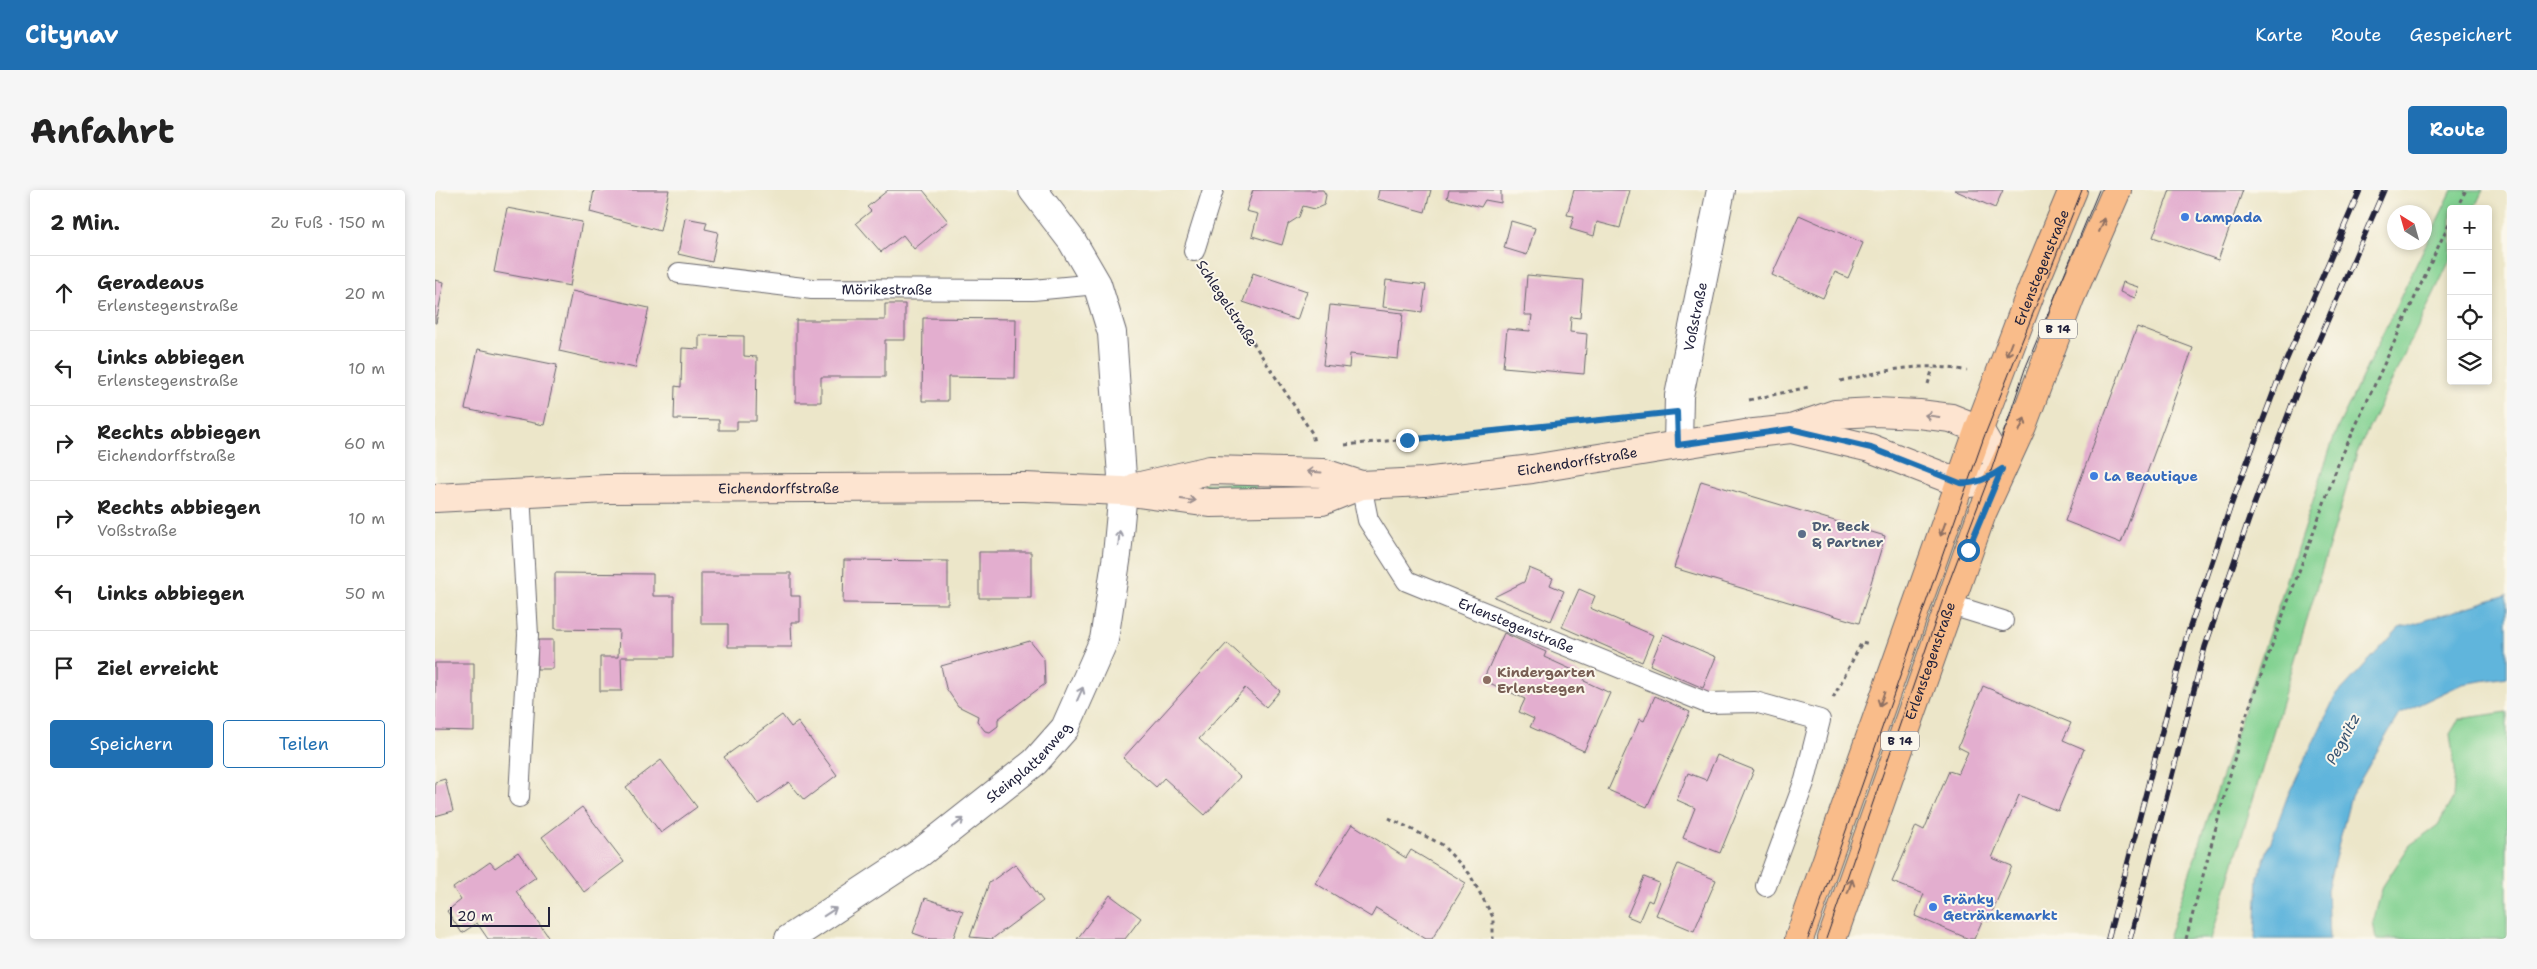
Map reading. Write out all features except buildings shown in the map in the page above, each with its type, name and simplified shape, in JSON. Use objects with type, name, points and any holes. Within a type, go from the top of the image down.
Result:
[{"type":"main road","name":"Erlenstegenstraße","points":[[1802,931],[1998,378],[2073,190]]},
{"type":"main road","name":"Erlenstegenstraße","points":[[1833,935],[1948,604],[1982,513],[2022,426],[2085,261],[2117,190]]},
{"type":"main road","points":[[2050,245],[2085,261]]},
{"type":"street","points":[[1033,190],[1072,241],[1097,284],[1112,333],[1123,490]]},
{"type":"street","name":"Voßstraße","points":[[1678,445],[1677,412],[1721,190]]},
{"type":"street","name":"Eichendorffstraße","points":[[435,498],[617,489],[1024,487],[1123,490],[1210,470],[1324,473],[1361,485],[1424,482],[1499,473],[1791,429],[1835,414],[1875,412],[1919,414],[1951,418],[1979,430]]},
{"type":"street","name":"Eichendorffstraße","points":[[1791,429],[1871,448],[1960,483]]},
{"type":"street","points":[[1960,483],[1968,484],[1989,477],[2002,469],[1979,430]]},
{"type":"street","name":"Steinplattenweg","points":[[789,939],[920,853],[1035,762],[1065,728],[1105,640],[1117,555],[1123,490]]},
{"type":"lane","name":"Schlegelstraße","points":[[1194,251],[1213,190]]},
{"type":"lane","name":"Mörikestraße","points":[[679,273],[812,289],[1033,290],[1097,284]]},
{"type":"lane","name":"Erlenstegenstraße","points":[[1361,485],[1367,520],[1407,581],[1707,703],[1755,702],[1820,720],[1805,780],[1766,886]]},
{"type":"lane","points":[[519,797],[528,635],[520,493]]},
{"type":"lane","points":[[1948,604],[2003,621]]},
{"type":"lane","points":[[1802,931],[1833,935]]},
{"type":"path","points":[[2458,205],[2466,190]]},
{"type":"path","points":[[2186,939],[2245,719],[2339,462],[2447,228]]},
{"type":"path","name":"Schlegelstraße","points":[[1194,251],[1312,433]]},
{"type":"path","points":[[1834,382],[1901,367],[1954,368],[1998,378]]},
{"type":"path","points":[[1740,401],[1815,386]]},
{"type":"path","points":[[1342,446],[1677,412]]},
{"type":"path","points":[[1836,693],[1862,642]]},
{"type":"path","points":[[1389,818],[1441,844],[1469,873],[1493,917],[1493,939]]},
{"type":"green space","points":[[2452,190],[2483,190],[2476,205],[2447,205],[2447,266],[2357,453],[2211,939],[2168,939],[2336,431],[2423,250],[2432,250],[2432,232]]},
{"type":"green space","points":[[1256,480],[1256,494],[1203,492],[1203,484]]},
{"type":"green space","points":[[2507,712],[2507,939],[2376,939],[2373,922],[2383,886],[2410,845],[2438,825],[2453,798],[2455,769],[2450,734],[2459,719]]},
{"type":"water","name":"Pegnitz","points":[[2507,595],[2507,677],[2462,684],[2399,714],[2351,796],[2327,890],[2329,939],[2255,939],[2258,876],[2288,795],[2335,697],[2399,628]]},
{"type":"tram line","points":[[1808,939],[1984,437],[2082,190]]},
{"type":"tram line","points":[[1826,939],[1949,582],[1989,477],[2025,369],[2099,190]]},
{"type":"railway","points":[[2108,939],[2186,639],[2231,505],[2282,370],[2360,190]]},
{"type":"railway","points":[[2130,939],[2205,647],[2252,510],[2299,386],[2384,190]]},
{"type":"place","name":"Lampada","points":[[2185,217]]},
{"type":"place","name":"La Beautique","points":[[2094,476]]},
{"type":"place","name":"Dr. Beck & Partner","points":[[1802,534]]},
{"type":"place","name":"Kindergarten Erlenstegen","points":[[1487,680]]},
{"type":"place","name":"Fränky Getränkemarkt","points":[[1933,907]]},
{"type":"route","points":[[1407,440],[1677,412],[1678,445],[1791,429],[1887,453],[1960,483],[1968,484],[1989,477],[2002,469],[1968,550]]}]
